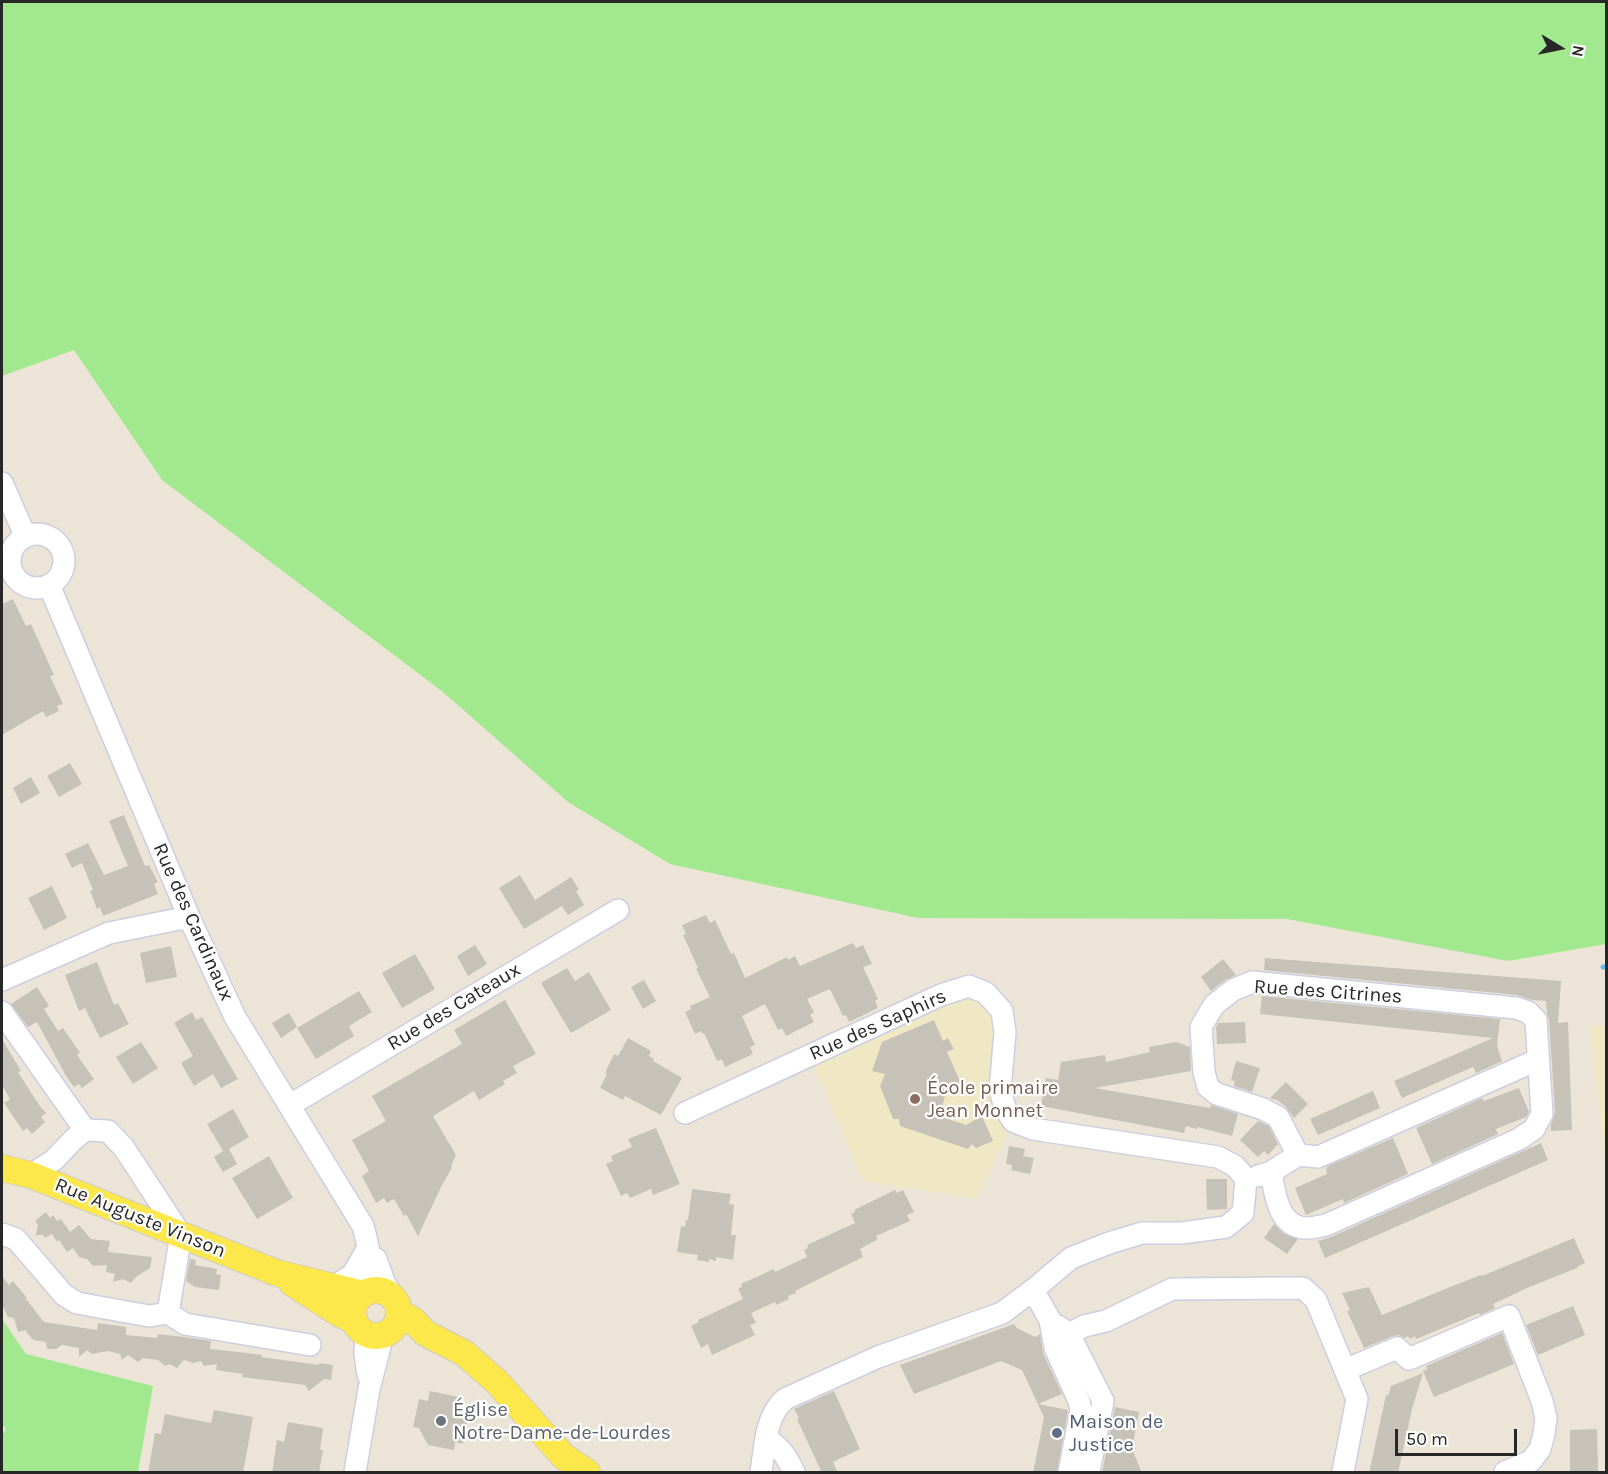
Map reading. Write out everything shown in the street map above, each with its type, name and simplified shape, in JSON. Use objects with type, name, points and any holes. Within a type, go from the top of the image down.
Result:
[{"type":"main road","name":"Rue Auguste Vinson","points":[[2,1168],[31,1175],[277,1273]]},
{"type":"main road","points":[[277,1273],[334,1287],[377,1314],[425,1333],[464,1353],[497,1382],[564,1457],[587,1473]]},
{"type":"main road","points":[[277,1273],[340,1314],[377,1314]]},
{"type":"street","points":[[2,483],[25,536]]},
{"type":"street","points":[[40,533],[60,545],[64,557],[63,569],[56,580],[49,585],[39,588],[28,586],[7,575],[14,545],[25,536],[40,533]]},
{"type":"street","name":"Rue des Cardinaux","points":[[49,585],[189,917],[235,1017],[363,1226],[368,1245],[379,1265],[385,1284],[377,1314]]},
{"type":"street","name":"Rue des Cateaux","points":[[290,1105],[618,910]]},
{"type":"street","points":[[2,980],[109,933],[189,917]]},
{"type":"street","name":"Rue des Citrines","points":[[1271,1172],[1282,1215],[1292,1225],[1306,1228],[1326,1225],[1519,1139],[1534,1129],[1542,1114],[1536,1020],[1528,1012],[1516,1008],[1252,982],[1233,990],[1214,1005],[1201,1028],[1208,1086],[1217,1094],[1263,1109],[1278,1117],[1298,1155]]},
{"type":"street","name":"Rue des Saphirs","points":[[685,1113],[941,994],[969,986],[986,993],[1002,1011],[1005,1032],[1000,1090],[1005,1108],[1013,1121],[1033,1129],[1218,1157],[1235,1166],[1246,1179]]},
{"type":"street","points":[[2,1012],[85,1131]]},
{"type":"street","points":[[761,1473],[771,1417],[776,1406],[785,1399],[878,1357],[1002,1313],[1071,1258],[1109,1243],[1142,1233],[1182,1233],[1226,1227],[1243,1213],[1246,1179],[1271,1172],[1298,1155],[1318,1157],[1538,1060]]},
{"type":"street","points":[[31,1175],[54,1160],[85,1131],[108,1131],[124,1148],[181,1235],[168,1313]]},
{"type":"street","points":[[2,1234],[16,1239],[64,1295],[77,1303],[149,1316],[168,1313],[185,1324],[310,1345]]},
{"type":"street","points":[[334,1287],[353,1274],[368,1245]]},
{"type":"street","points":[[1069,1334],[1084,1326],[1106,1321],[1172,1289],[1303,1288],[1316,1300],[1357,1399],[1343,1473]]},
{"type":"street","points":[[1033,1290],[1050,1320],[1055,1348],[1081,1410],[1069,1473]]},
{"type":"street","points":[[355,1473],[369,1389],[377,1314]]},
{"type":"street","points":[[1345,1370],[1397,1348],[1409,1359],[1509,1316],[1542,1401],[1546,1418],[1540,1449],[1531,1461],[1505,1473]]},
{"type":"street","points":[[1050,1320],[1069,1334],[1103,1401],[1089,1473]]},
{"type":"street","points":[[1079,1401],[1103,1401]]},
{"type":"street","points":[[767,1438],[787,1456],[794,1473]]},
{"type":"shaded area","name":"École primaire Jean Monnet","points":[[969,986],[1002,1011],[1013,1121],[977,1199],[863,1181],[809,1055]]},
{"type":"shaded area","points":[[1590,1026],[1606,1026],[1606,1167]]},
{"type":"green space","points":[[2,2],[1606,2],[1606,944],[1508,961],[1287,919],[918,918],[670,864],[568,802],[443,692],[162,480],[74,350],[2,376]]},
{"type":"green space","points":[[2,1319],[26,1354],[153,1386],[138,1472],[2,1472],[2,1435],[6,1429],[2,1424]]},
{"type":"building","points":[[13,599],[26,626],[31,624],[54,675],[50,676],[63,704],[57,706],[59,711],[46,717],[43,711],[2,735],[2,604]]},
{"type":"building","points":[[70,763],[82,784],[59,797],[47,776]]},
{"type":"building","points":[[31,777],[40,793],[21,804],[13,788]]},
{"type":"building","points":[[124,815],[145,866],[149,865],[158,882],[154,884],[158,894],[103,916],[100,907],[97,909],[90,891],[93,890],[82,863],[72,868],[65,854],[88,843],[104,875],[128,866],[109,821]]},
{"type":"building","points":[[520,875],[535,900],[571,877],[584,905],[568,915],[562,906],[524,929],[499,888]]},
{"type":"building","points":[[52,886],[67,918],[44,930],[28,898]]},
{"type":"building","points":[[706,915],[710,923],[715,920],[745,978],[787,957],[788,960],[795,956],[800,966],[853,943],[856,948],[863,945],[872,964],[863,967],[878,999],[875,1001],[878,1008],[849,1022],[846,1015],[843,1016],[830,989],[807,999],[814,1012],[810,1015],[814,1022],[786,1036],[782,1028],[778,1030],[765,1004],[742,1016],[755,1045],[750,1047],[753,1054],[725,1067],[722,1059],[717,1061],[704,1033],[702,1034],[701,1031],[695,1034],[685,1012],[691,1009],[690,1006],[710,997],[696,969],[698,968],[683,935],[686,934],[682,925]]},
{"type":"building","points":[[475,945],[487,964],[468,976],[457,956]]},
{"type":"building","points":[[171,946],[177,977],[146,983],[140,953]]},
{"type":"building","points":[[415,954],[435,989],[402,1008],[382,973]]},
{"type":"building","points":[[1265,958],[1561,981],[1558,1023],[1568,1022],[1572,1130],[1551,1131],[1555,1113],[1546,1001],[1532,1000],[1517,995],[1264,970]]},
{"type":"building","points":[[1223,959],[1236,975],[1211,991],[1201,977]]},
{"type":"building","points":[[97,962],[114,1005],[118,1003],[129,1024],[100,1038],[85,1008],[79,1011],[65,975]]},
{"type":"building","points":[[567,968],[575,981],[589,972],[611,1010],[571,1033],[541,983]]},
{"type":"building","points":[[644,980],[656,1001],[643,1009],[631,987]]},
{"type":"building","points":[[37,987],[49,1006],[44,1009],[58,1031],[63,1028],[80,1053],[77,1055],[94,1079],[82,1088],[79,1084],[74,1087],[66,1076],[37,1022],[28,1027],[11,1004]]},
{"type":"building","points":[[359,991],[372,1012],[349,1026],[354,1036],[316,1059],[297,1028]]},
{"type":"building","points":[[1262,996],[1500,1019],[1497,1046],[1502,1061],[1476,1073],[1473,1067],[1402,1098],[1394,1081],[1493,1038],[1260,1014]]},
{"type":"building","points":[[505,1000],[536,1054],[513,1066],[517,1073],[503,1081],[505,1084],[479,1100],[474,1091],[433,1116],[456,1155],[452,1168],[418,1236],[406,1214],[404,1216],[394,1199],[387,1203],[384,1198],[376,1203],[362,1176],[369,1171],[352,1140],[386,1121],[372,1096],[462,1044],[454,1030]]},
{"type":"building","points":[[192,1012],[196,1020],[202,1017],[238,1079],[221,1088],[213,1074],[194,1086],[181,1063],[193,1056],[174,1023]]},
{"type":"building","points":[[289,1013],[297,1027],[281,1038],[272,1023]]},
{"type":"building","points":[[934,1020],[943,1041],[948,1038],[954,1049],[947,1052],[961,1083],[947,1090],[939,1116],[966,1125],[982,1116],[993,1141],[976,1148],[972,1144],[968,1149],[900,1126],[899,1119],[893,1119],[880,1086],[885,1074],[872,1071],[882,1042]]},
{"type":"building","points":[[1245,1022],[1246,1043],[1217,1044],[1216,1027],[1218,1023]]},
{"type":"building","points":[[628,1038],[651,1051],[649,1056],[654,1059],[653,1061],[682,1078],[661,1115],[625,1096],[623,1100],[600,1088],[614,1054],[618,1056]]},
{"type":"building","points":[[2,1039],[21,1071],[18,1072],[46,1113],[41,1117],[45,1122],[32,1134],[27,1128],[23,1131],[4,1103],[10,1099],[2,1085]]},
{"type":"building","points":[[141,1042],[158,1068],[133,1084],[116,1057]]},
{"type":"building","points":[[1176,1042],[1190,1047],[1191,1071],[1095,1088],[1210,1108],[1211,1105],[1238,1114],[1232,1136],[1186,1126],[1184,1133],[1041,1106],[1046,1078],[1058,1080],[1061,1062],[1105,1055],[1106,1062],[1150,1052],[1149,1047]]},
{"type":"building","points":[[1236,1061],[1260,1068],[1252,1092],[1234,1086],[1235,1081],[1231,1080]]},
{"type":"building","points":[[1286,1082],[1308,1104],[1294,1118],[1285,1106],[1270,1098]]},
{"type":"building","points":[[1519,1088],[1529,1112],[1526,1117],[1496,1129],[1498,1134],[1432,1164],[1416,1128],[1482,1098],[1484,1101]]},
{"type":"building","points":[[1373,1091],[1380,1108],[1318,1135],[1310,1119]]},
{"type":"building","points":[[233,1109],[249,1137],[229,1149],[237,1164],[223,1172],[214,1157],[223,1151],[207,1124]]},
{"type":"building","points":[[1258,1121],[1269,1126],[1278,1144],[1268,1155],[1264,1151],[1258,1157],[1240,1140]]},
{"type":"building","points":[[656,1128],[680,1184],[653,1195],[651,1189],[630,1198],[627,1193],[621,1196],[606,1164],[613,1161],[611,1156],[632,1147],[628,1139]]},
{"type":"building","points":[[1393,1138],[1408,1174],[1344,1203],[1343,1199],[1306,1215],[1295,1188],[1327,1174],[1328,1166]]},
{"type":"building","points":[[1541,1143],[1548,1160],[1325,1258],[1318,1241]]},
{"type":"building","points":[[1009,1146],[1025,1149],[1023,1156],[1034,1158],[1030,1174],[1011,1170],[1012,1165],[1006,1164]]},
{"type":"building","points":[[269,1156],[293,1198],[257,1219],[232,1178]]},
{"type":"building","points":[[1206,1179],[1227,1179],[1227,1209],[1207,1210]]},
{"type":"building","points":[[692,1189],[731,1194],[729,1204],[734,1205],[731,1235],[736,1235],[733,1260],[716,1257],[716,1261],[709,1259],[709,1262],[697,1260],[698,1255],[677,1252],[681,1226],[685,1227],[686,1220],[688,1220]]},
{"type":"building","points":[[895,1190],[897,1193],[903,1190],[914,1212],[907,1215],[910,1221],[876,1236],[878,1239],[860,1249],[863,1257],[795,1291],[796,1293],[788,1296],[789,1299],[776,1305],[775,1302],[751,1313],[756,1323],[750,1325],[755,1335],[712,1355],[708,1344],[701,1348],[691,1326],[699,1322],[698,1320],[743,1299],[738,1289],[742,1287],[741,1284],[807,1257],[804,1250],[808,1248],[807,1245],[855,1223],[851,1214],[855,1212],[854,1210]]},
{"type":"building","points":[[46,1212],[50,1218],[53,1215],[57,1221],[61,1219],[70,1232],[79,1225],[91,1239],[110,1241],[108,1252],[152,1257],[150,1268],[131,1283],[123,1279],[113,1282],[115,1274],[106,1272],[107,1265],[93,1266],[87,1259],[79,1257],[73,1248],[67,1252],[52,1234],[45,1238],[43,1235],[36,1235],[38,1225],[35,1221]]},
{"type":"building","points":[[1274,1224],[1283,1233],[1298,1239],[1287,1254],[1264,1238]]},
{"type":"building","points":[[1574,1238],[1585,1263],[1493,1304],[1495,1308],[1480,1315],[1479,1313],[1416,1339],[1415,1336],[1410,1339],[1408,1336],[1405,1338],[1399,1335],[1393,1336],[1364,1348],[1347,1311],[1350,1310],[1342,1293],[1369,1287],[1382,1315]]},
{"type":"building","points":[[190,1259],[196,1260],[195,1265],[217,1269],[216,1274],[221,1275],[219,1290],[195,1287],[186,1281]]},
{"type":"building","points":[[2,1276],[9,1285],[13,1281],[44,1322],[97,1330],[98,1323],[126,1327],[126,1335],[157,1338],[158,1334],[184,1337],[211,1341],[210,1349],[319,1365],[319,1363],[333,1365],[331,1380],[324,1379],[309,1391],[305,1385],[242,1377],[243,1374],[216,1370],[217,1364],[204,1366],[201,1361],[193,1363],[184,1360],[177,1368],[170,1364],[165,1366],[158,1360],[143,1358],[138,1362],[128,1355],[122,1360],[120,1354],[108,1351],[92,1354],[87,1350],[79,1357],[79,1348],[62,1345],[56,1349],[47,1349],[46,1342],[33,1340],[25,1330],[18,1332],[14,1318],[8,1317],[2,1305]]},
{"type":"building","points":[[1573,1306],[1585,1335],[1538,1355],[1526,1325]]},
{"type":"building","points":[[1014,1324],[1017,1328],[1035,1337],[1040,1334],[1043,1353],[1062,1394],[1038,1404],[1068,1410],[1057,1473],[1033,1473],[1044,1417],[1022,1370],[1001,1361],[914,1394],[900,1365]]},
{"type":"building","points":[[1502,1333],[1514,1364],[1434,1397],[1423,1371],[1427,1369],[1426,1366]]},
{"type":"building","points":[[1423,1373],[1412,1409],[1398,1473],[1369,1473],[1386,1395],[1388,1396],[1391,1386]]},
{"type":"building","name":"Église Notre-Dame-de-Lourdes","points":[[430,1391],[459,1397],[458,1401],[465,1414],[469,1414],[463,1444],[455,1442],[454,1450],[428,1445],[419,1428],[413,1427],[419,1399],[428,1401]]},
{"type":"building","points":[[834,1391],[860,1449],[833,1462],[838,1473],[822,1473],[794,1409]]},
{"type":"building","points":[[1115,1407],[1139,1412],[1132,1449],[1142,1473],[1102,1473]]},
{"type":"building","points":[[214,1410],[253,1417],[243,1473],[148,1473],[155,1433],[161,1434],[165,1414],[211,1423]]},
{"type":"building","points":[[288,1422],[323,1428],[320,1450],[323,1450],[319,1473],[272,1473],[277,1440],[284,1442]]},
{"type":"building","points":[[1597,1429],[1598,1473],[1570,1473],[1570,1430]]},
{"type":"place","name":"École primaire Jean Monnet","points":[[915,1099]]},
{"type":"place","name":"Église Notre-Dame-de-Lourdes","points":[[441,1421]]},
{"type":"place","name":"Maison de Justice","points":[[1057,1433]]}]
